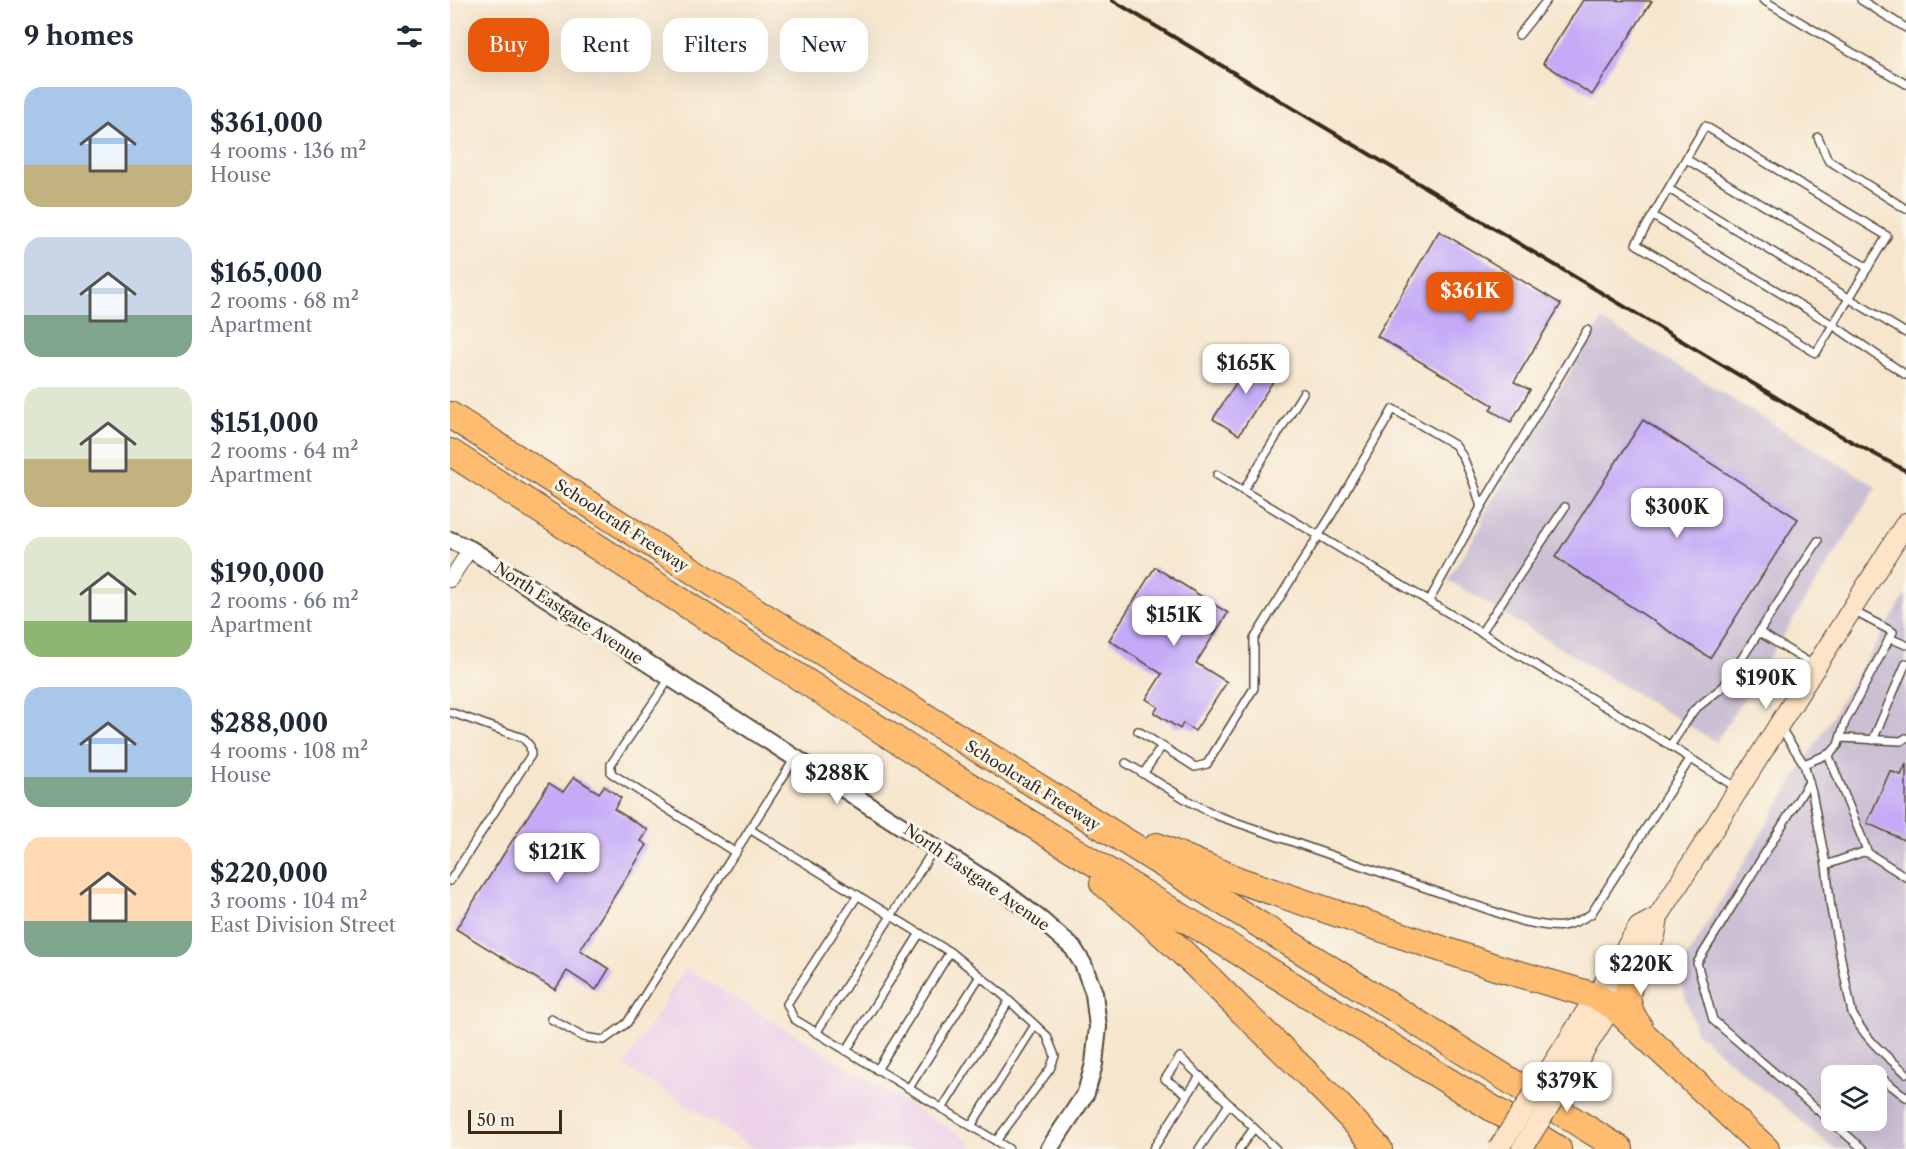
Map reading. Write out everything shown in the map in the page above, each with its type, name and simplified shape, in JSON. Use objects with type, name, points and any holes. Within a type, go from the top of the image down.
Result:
[{"type":"highway","name":"Schoolcraft Freeway","points":[[450,415],[943,728],[1620,1149]]},
{"type":"highway","name":"Schoolcraft Freeway","points":[[450,452],[926,759],[1558,1149]]},
{"type":"highway","points":[[943,728],[1136,835],[1212,870],[1495,967],[1604,1001],[1646,1036],[1766,1149]]},
{"type":"highway","points":[[926,759],[1088,872],[1123,900],[1198,968],[1350,1116],[1379,1149]]},
{"type":"highway","points":[[1632,975],[1627,989],[1629,1007],[1632,1018],[1646,1036]]},
{"type":"main road","points":[[1604,1001],[1632,975],[1655,936],[1658,917],[1906,523]]},
{"type":"main road","points":[[1498,1149],[1573,1050],[1604,1001],[1639,927],[1658,917]]},
{"type":"main road","points":[[1522,1149],[1573,1050]]},
{"type":"street","name":"North Eastgate Avenue","points":[[450,540],[470,549],[1007,894],[1073,948],[1083,964],[1094,993],[1098,1027],[1094,1064],[1086,1093],[1049,1149]]},
{"type":"street","points":[[450,580],[470,549]]},
{"type":"lane","points":[[1519,35],[1547,0]]},
{"type":"lane","points":[[1763,0],[1906,84]]},
{"type":"lane","points":[[1861,0],[1906,28]]},
{"type":"lane","points":[[1705,126],[1887,236],[1816,353],[1636,244],[1686,159],[1705,126]]},
{"type":"lane","points":[[1818,137],[1828,160],[1906,209]]},
{"type":"lane","points":[[1686,159],[1868,268]]},
{"type":"lane","points":[[1669,189],[1906,333]]},
{"type":"lane","points":[[1653,216],[1833,325],[1906,375]]},
{"type":"lane","points":[[1429,601],[1481,507],[1587,330]]},
{"type":"lane","points":[[1243,490],[1303,393]]},
{"type":"lane","points":[[1138,731],[1195,767],[1207,764],[1254,688],[1254,639],[1393,409],[1455,445],[1474,483],[1481,507]]},
{"type":"lane","points":[[1217,475],[1670,746],[1739,790]]},
{"type":"lane","points":[[1481,633],[1564,507]]},
{"type":"lane","points":[[1670,746],[1694,710],[1706,698],[1724,686],[1818,541]]},
{"type":"lane","points":[[1804,764],[1831,753],[1841,738],[1845,722],[1893,632],[1851,609]]},
{"type":"lane","points":[[1759,632],[1815,666]]},
{"type":"lane","points":[[1889,638],[1906,645]]},
{"type":"lane","points":[[1874,740],[1906,663]]},
{"type":"lane","points":[[670,678],[611,764],[611,773],[736,854]]},
{"type":"lane","points":[[450,712],[523,738],[530,746],[531,755],[450,881]]},
{"type":"lane","points":[[1779,725],[1804,764],[1809,782],[1852,1013],[1860,1029],[1871,1043],[1906,1073]]},
{"type":"lane","points":[[1841,738],[1901,741],[1906,738]]},
{"type":"lane","points":[[1143,774],[1162,746]]},
{"type":"lane","points":[[1828,754],[1868,853]]},
{"type":"lane","points":[[551,1019],[583,1037],[604,1040],[627,1023],[795,758]]},
{"type":"lane","points":[[1126,764],[1218,816],[1521,921],[1556,927],[1572,925],[1591,914],[1690,759]]},
{"type":"lane","points":[[1809,782],[1697,963],[1713,1020],[1821,1112]]},
{"type":"lane","points":[[751,830],[951,952],[1047,1035],[1054,1056],[1050,1069],[996,1141]]},
{"type":"lane","points":[[816,1033],[935,847]]},
{"type":"lane","points":[[1826,865],[1863,852],[1906,877]]},
{"type":"lane","points":[[858,895],[787,1004],[794,1019],[1010,1149]]},
{"type":"lane","points":[[846,1051],[920,933]]},
{"type":"lane","points":[[877,1070],[951,952]]},
{"type":"lane","points":[[909,1089],[980,976]]},
{"type":"lane","points":[[942,1109],[1009,1000]]},
{"type":"lane","points":[[971,1126],[1035,1025]]},
{"type":"lane","points":[[1188,1094],[1165,1079],[1180,1057],[1276,1149]]},
{"type":"lane","points":[[1153,1149],[1200,1076]]},
{"type":"lane","points":[[1887,1082],[1906,1097]]},
{"type":"lane","points":[[1199,1149],[1229,1104]]},
{"type":"lane","points":[[1239,1149],[1254,1128]]},
{"type":"lane","points":[[1843,1131],[1863,1149]]},
{"type":"shaded area","points":[[1602,320],[1877,487],[1716,742],[1448,580],[1484,521],[1481,519]]},
{"type":"shaded area","points":[[1906,594],[1906,1149],[1834,1149],[1696,1032],[1678,972]]},
{"type":"shaded area","points":[[686,968],[973,1143],[969,1149],[755,1149],[624,1066]]},
{"type":"building","points":[[1583,0],[1652,1],[1592,95],[1543,63]]},
{"type":"building","points":[[1439,231],[1561,304],[1514,382],[1530,390],[1511,422],[1490,410],[1493,405],[1377,336]]},
{"type":"building","points":[[1253,356],[1279,372],[1239,435],[1213,419]]},
{"type":"building","points":[[1643,420],[1798,519],[1710,658],[1555,557]]},
{"type":"building","points":[[1155,567],[1228,613],[1196,663],[1227,682],[1195,731],[1183,723],[1180,729],[1154,713],[1158,707],[1146,699],[1162,674],[1109,640]]},
{"type":"building","points":[[1906,764],[1906,841],[1867,823],[1890,771],[1901,775]]},
{"type":"building","points":[[574,777],[599,793],[604,786],[621,798],[614,809],[648,830],[641,841],[647,845],[580,950],[609,969],[596,990],[567,971],[555,990],[456,929],[549,783],[563,792]]},
{"type":"railway","points":[[1112,0],[1834,432],[1906,471]]}]
